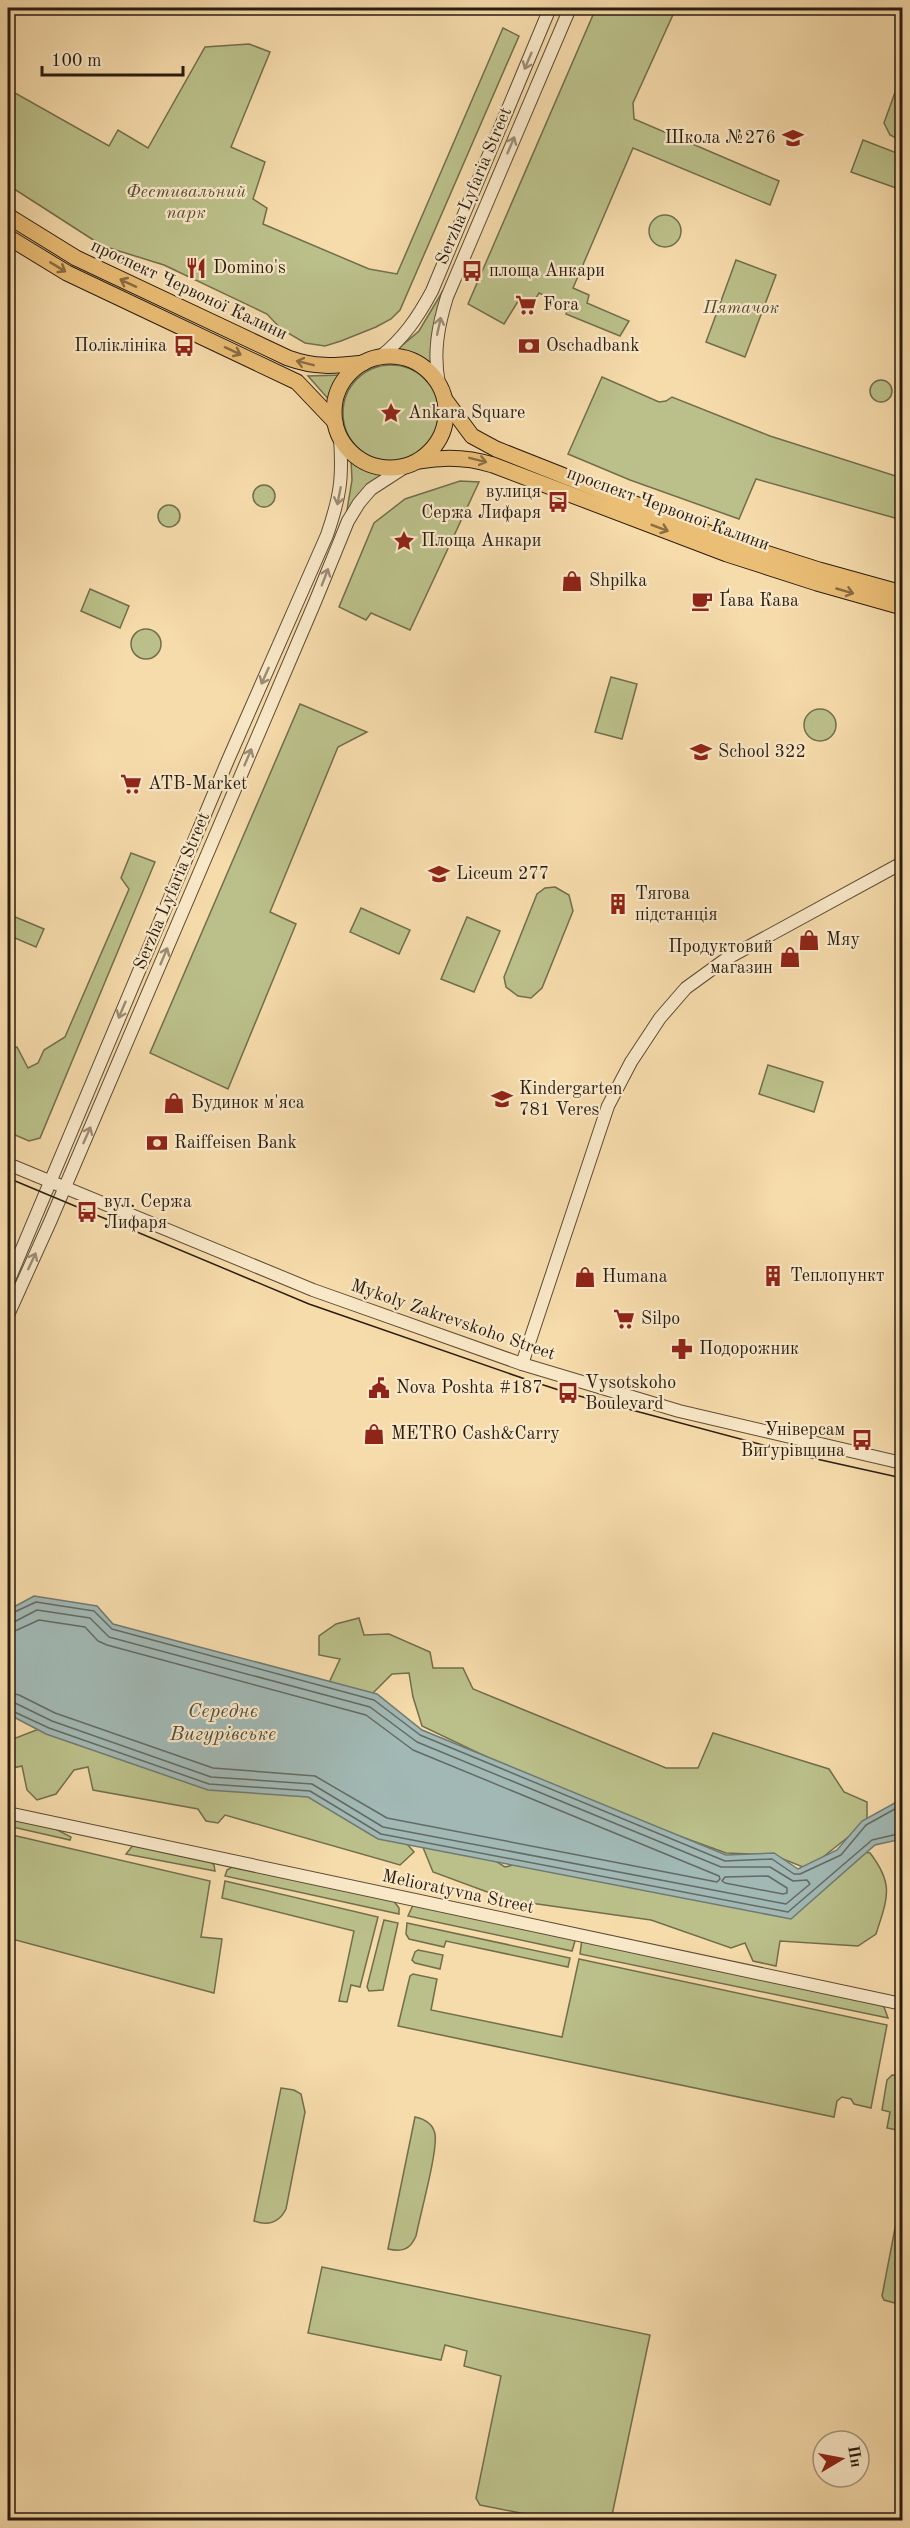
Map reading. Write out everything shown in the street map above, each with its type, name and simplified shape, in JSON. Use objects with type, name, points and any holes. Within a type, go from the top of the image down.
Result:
[{"type":"main road","name":"проспект Червоної Калини","points":[[8,216],[76,258],[288,358],[309,365],[325,367],[363,363]]},
{"type":"main road","name":"проспект Червоної Калини","points":[[8,237],[66,273],[297,382],[334,422]]},
{"type":"main road","points":[[397,356],[414,361],[428,370],[439,384],[446,402],[446,421],[441,439],[420,461],[405,466],[380,468],[364,462],[351,452],[340,438],[334,422],[334,404],[339,388],[350,373],[363,363],[380,357],[397,356]]},
{"type":"main road","name":"проспект Червоної Калини","points":[[446,402],[472,436],[496,449],[731,542],[811,568],[903,593]]},
{"type":"main road","name":"проспект Червоної Калини","points":[[420,461],[438,457],[470,458],[727,554],[817,583],[903,607]]},
{"type":"street","name":"Serzha Lyfaria Street","points":[[380,357],[399,342],[416,320],[432,291],[550,8]]},
{"type":"street","name":"Serzha Lyfaria Street","points":[[439,384],[435,364],[437,328],[447,297],[570,8]]},
{"type":"street","name":"Serzha Lyfaria Street","points":[[8,1282],[228,760],[327,535],[339,499],[342,478],[340,438]]},
{"type":"street","name":"Serzha Lyfaria Street","points":[[8,1315],[348,521],[371,489],[405,466]]},
{"type":"street","points":[[522,1364],[585,1168],[608,1106],[631,1062],[660,1018],[686,988],[726,959],[903,863]]},
{"type":"street","name":"Mykoly Zakrevskoho Street","points":[[8,1164],[313,1290],[522,1364],[679,1411],[903,1463]]},
{"type":"street","name":"Melioratyvna Street","points":[[8,1813],[903,2004]]},
{"type":"green space","points":[[596,8],[676,8],[633,103],[634,119],[779,181],[770,205],[633,148],[573,288],[589,295],[587,303],[629,321],[620,336],[566,314],[568,306],[539,293],[533,303],[520,298],[504,324],[468,304]]},
{"type":"green space","name":"Фестивальний парк","points":[[503,28],[519,36],[400,310],[391,319],[376,327],[341,341],[325,346],[305,343],[281,329],[267,314],[164,265],[106,247],[8,185],[8,89],[109,146],[118,130],[148,148],[205,47],[249,44],[270,52],[231,147],[265,162],[253,199],[267,208],[263,224],[369,269],[397,274]]},
{"type":"green space","points":[[902,73],[902,141],[890,135],[884,123]]},
{"type":"green space","points":[[863,140],[902,155],[902,181],[899,189],[851,172]]},
{"type":"green space","points":[[665,215],[676,220],[681,231],[676,242],[665,247],[654,242],[649,231],[654,220]]},
{"type":"green space","name":"Пятачок","points":[[736,260],[776,275],[745,357],[706,342]]},
{"type":"green space","points":[[444,289],[437,310],[433,364],[417,354],[398,349],[419,331]]},
{"type":"green space","points":[[391,365],[409,368],[425,379],[436,395],[439,413],[436,431],[425,447],[409,458],[391,461],[373,458],[357,447],[346,431],[343,413],[346,395],[357,379],[373,368]]},
{"type":"green space","points":[[342,375],[334,388],[331,402],[308,376]]},
{"type":"green space","points":[[602,377],[659,402],[672,397],[770,436],[902,478],[902,520],[756,479],[739,519],[630,480],[568,454]]},
{"type":"green space","points":[[877,380],[885,380],[892,387],[892,395],[885,402],[877,402],[870,395],[870,387]]},
{"type":"green space","points":[[351,460],[366,470],[383,475],[346,516],[352,480]]},
{"type":"green space","points":[[460,481],[479,482],[410,630],[371,613],[366,620],[339,607],[374,523],[405,499]]},
{"type":"green space","points":[[264,485],[272,488],[275,496],[272,504],[264,507],[256,504],[253,496],[256,488]]},
{"type":"green space","points":[[169,505],[177,508],[180,516],[177,524],[169,527],[161,524],[158,516],[161,508]]},
{"type":"green space","points":[[90,589],[129,606],[120,628],[81,611]]},
{"type":"green space","points":[[146,629],[157,633],[161,644],[157,655],[146,659],[135,655],[131,644],[135,633]]},
{"type":"green space","points":[[611,677],[637,684],[622,739],[595,732]]},
{"type":"green space","points":[[300,704],[367,732],[338,747],[270,912],[296,924],[228,1089],[150,1053]]},
{"type":"green space","points":[[820,709],[831,714],[836,725],[831,736],[820,741],[809,736],[804,725],[809,714]]},
{"type":"green space","points":[[131,853],[155,862],[40,1138],[29,1141],[8,1132],[8,1051],[17,1047],[28,1068],[38,1063],[44,1050],[65,1037],[129,889],[121,878]]},
{"type":"green space","points":[[555,887],[569,895],[573,911],[542,988],[531,998],[518,996],[506,987],[504,977],[537,894],[545,888]]},
{"type":"green space","points":[[361,908],[410,930],[399,954],[350,932]]},
{"type":"green space","points":[[8,914],[44,929],[36,947],[8,935]]},
{"type":"green space","points":[[467,917],[500,931],[474,992],[441,979]]},
{"type":"green space","points":[[768,1065],[823,1082],[814,1112],[759,1094]]},
{"type":"green space","points":[[359,1618],[364,1635],[389,1634],[430,1652],[433,1668],[463,1668],[473,1689],[666,1768],[698,1768],[713,1733],[829,1769],[844,1792],[867,1802],[867,1822],[808,1869],[773,1855],[726,1853],[564,1794],[422,1726],[413,1697],[409,1673],[392,1674],[369,1697],[327,1687],[340,1659],[319,1655],[319,1636],[336,1624]]},
{"type":"green space","points":[[44,1727],[323,1793],[394,1829],[414,1852],[400,1865],[225,1815],[218,1823],[206,1821],[198,1809],[93,1790],[88,1767],[74,1770],[56,1794],[37,1800],[27,1790],[22,1766],[8,1769],[8,1741]]},
{"type":"green space","points":[[8,1817],[52,1827],[71,1837],[70,1840],[8,1826]]},
{"type":"green space","points":[[8,1834],[210,1881],[201,1937],[222,1939],[214,1993],[8,1938]]},
{"type":"green space","points":[[455,1836],[505,1867],[545,1858],[726,1896],[864,1852],[870,1853],[883,1874],[886,1883],[886,1901],[876,1934],[858,1946],[780,1941],[776,1966],[753,1961],[745,1943],[731,1948],[651,1920],[509,1900],[433,1872],[422,1845]]},
{"type":"green space","points":[[134,1844],[208,1859],[214,1865],[215,1871],[126,1854]]},
{"type":"green space","points":[[232,1867],[393,1900],[399,1908],[399,1914],[225,1876],[227,1870]]},
{"type":"green space","points":[[225,1881],[378,1917],[360,1987],[351,1985],[347,2002],[339,2001],[354,1931],[222,1898]]},
{"type":"green space","points":[[413,1905],[573,1937],[575,1941],[572,1951],[408,1916]]},
{"type":"green space","points":[[384,1920],[398,1923],[383,1990],[369,1991],[367,1987]]},
{"type":"green space","points":[[407,1923],[570,1958],[568,1967],[446,1941],[444,1947],[409,1939],[406,1934]]},
{"type":"green space","points":[[582,1939],[878,2003],[884,2007],[888,2018],[580,1954]]},
{"type":"green space","points":[[418,1950],[443,1955],[440,1969],[415,1963],[412,1960]]},
{"type":"green space","points":[[579,1959],[887,2025],[871,2108],[854,2104],[851,2099],[842,2097],[837,2101],[834,2117],[398,2026],[410,1976],[413,1974],[437,1979],[431,2010],[562,2037]]},
{"type":"green space","points":[[892,2075],[902,2076],[902,2131],[887,2128],[890,2112],[882,2110],[887,2080]]},
{"type":"green space","points":[[281,2088],[294,2090],[301,2094],[305,2112],[286,2209],[273,2222],[264,2223],[254,2221]]},
{"type":"green space","points":[[415,2117],[428,2122],[434,2130],[435,2142],[431,2168],[414,2241],[405,2249],[388,2249]]},
{"type":"green space","points":[[902,2192],[902,2305],[884,2300],[882,2296]]},
{"type":"green space","points":[[322,2267],[650,2335],[611,2520],[556,2520],[480,2505],[476,2498],[501,2376],[464,2366],[467,2351],[445,2345],[441,2360],[308,2333]]},
{"type":"water","name":"Середнє Вигурівське","points":[[34,1596],[97,1606],[113,1624],[377,1694],[422,1730],[726,1855],[774,1853],[798,1869],[837,1850],[862,1821],[902,1799],[902,1839],[875,1845],[791,1919],[378,1839],[308,1797],[208,1790],[46,1734],[8,1714],[8,1610]]},
{"type":"tram line","points":[[8,1178],[309,1304],[525,1379],[568,1393],[812,1458],[902,1478]]},
{"type":"place","name":"Школа №276","points":[[793,138]]},
{"type":"place","name":"Domino's","points":[[196,268]]},
{"type":"place","name":"площа Анкари","points":[[472,271]]},
{"type":"place","name":"Fora","points":[[526,305]]},
{"type":"place","name":"Поліклініка","points":[[184,346]]},
{"type":"place","name":"Oschadbank","points":[[529,346]]},
{"type":"place","name":"Ankara Square","points":[[391,413]]},
{"type":"place","name":"вулиця Сержа Лифаря","points":[[558,502]]},
{"type":"place","name":"Площа Анкари","points":[[404,541]]},
{"type":"place","name":"Shpilka","points":[[572,581]]},
{"type":"place","name":"Ґава Кава","points":[[702,601]]},
{"type":"place","name":"School 322","points":[[701,752]]},
{"type":"place","name":"ATB-Market","points":[[131,784]]},
{"type":"place","name":"Liceum 277","points":[[439,874]]},
{"type":"place","name":"Тягова пiдстанцiя","points":[[618,904]]},
{"type":"place","name":"Мяу","points":[[809,940]]},
{"type":"place","name":"Продуктовий магазин","points":[[790,957]]},
{"type":"place","name":"Kindergarten 781 Veres","points":[[502,1099]]},
{"type":"place","name":"Будинок м'яса","points":[[174,1103]]},
{"type":"place","name":"Raiffeisen Bank","points":[[157,1143]]},
{"type":"place","name":"вул. Сержа Лифаря","points":[[87,1212]]},
{"type":"place","name":"Теплопункт","points":[[773,1276]]},
{"type":"place","name":"Humana","points":[[585,1277]]},
{"type":"place","name":"Silpo","points":[[624,1319]]},
{"type":"place","name":"Подорожник","points":[[682,1349]]},
{"type":"place","name":"Nova Poshta #187","points":[[379,1388]]},
{"type":"place","name":"Vysotskoho Boulevard","points":[[568,1393]]},
{"type":"place","name":"METRO Cash&Carry","points":[[374,1434]]},
{"type":"place","name":"Універсам Виґурівщина","points":[[862,1440]]}]
